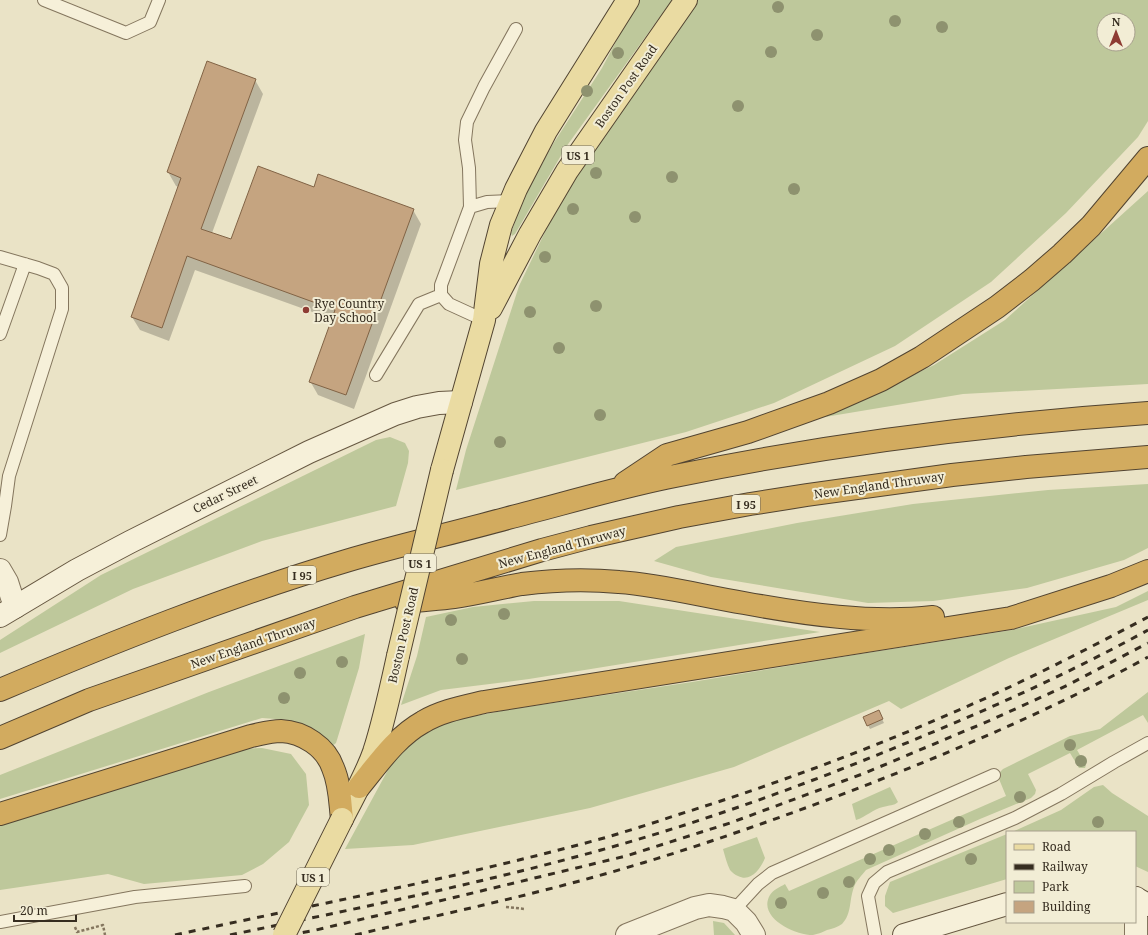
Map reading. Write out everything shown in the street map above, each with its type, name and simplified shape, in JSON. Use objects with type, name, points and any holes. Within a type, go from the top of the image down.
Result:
[{"type":"highway","points":[[1091,226],[1148,158]]},
{"type":"highway","points":[[614,490],[667,455],[774,423],[828,403],[888,376],[922,357],[997,307],[1032,280],[1091,226],[1148,179]]},
{"type":"highway","name":"I 95","points":[[0,690],[134,634],[347,561],[614,490],[682,474],[869,442],[1013,424],[1148,413]]},
{"type":"highway","name":"New England Thruway","points":[[0,738],[88,700],[355,607],[556,546],[679,517],[807,495],[960,474],[1034,466],[1148,457]]},
{"type":"highway","points":[[358,787],[388,750],[403,736],[422,722],[440,714],[460,708],[492,701],[1011,618],[1110,586],[1148,571]]},
{"type":"highway","points":[[355,607],[455,597],[523,584],[570,580],[642,584],[780,610],[825,615],[904,620],[1008,609],[1074,597]]},
{"type":"highway","points":[[0,814],[251,736],[267,732],[282,731],[296,734],[308,739],[318,746],[327,756],[333,766],[337,779],[342,819]]},
{"type":"main road","name":"Boston Post Road","points":[[284,935],[358,787],[373,753],[384,719],[442,470],[484,320],[491,264],[501,226],[522,176],[546,131],[628,0]]},
{"type":"main road","name":"Boston Post Road","points":[[484,320],[530,234],[567,171],[686,0]]},
{"type":"street","name":"Cedar Street","points":[[7,611],[77,570],[130,542],[309,452],[395,414],[417,407],[439,403],[461,402]]},
{"type":"street","points":[[0,570],[7,582],[7,611]]},
{"type":"street","points":[[1136,935],[1140,901]]},
{"type":"street","points":[[904,935],[1006,904]]},
{"type":"street","points":[[627,935],[695,908],[709,905],[734,910],[746,922],[754,935]]},
{"type":"lane","points":[[44,0],[126,33],[150,22],[159,0]]},
{"type":"lane","points":[[484,320],[449,304],[441,295],[440,285],[470,206],[470,168],[465,140],[467,122],[484,87],[516,29]]},
{"type":"lane","points":[[470,206],[487,202],[511,201]]},
{"type":"lane","points":[[0,257],[54,274],[62,288],[62,309],[4,475],[6,506],[0,535]]},
{"type":"lane","points":[[0,334],[25,264]]},
{"type":"lane","points":[[376,375],[419,304],[441,295]]},
{"type":"lane","points":[[875,935],[868,896],[874,883],[887,872],[1015,818],[1061,794],[1148,743]]},
{"type":"lane","points":[[734,910],[758,884],[772,873],[994,775]]},
{"type":"lane","points":[[0,922],[135,897],[245,886]]},
{"type":"path","points":[[506,907],[525,909]]},
{"type":"path","points":[[75,927],[77,932],[103,925],[105,935]]},
{"type":"green space","points":[[638,0],[672,0],[566,147],[515,234],[512,236],[511,233],[524,196],[553,144],[602,68]]},
{"type":"green space","points":[[696,0],[1148,0],[1148,121],[1138,137],[1066,213],[991,282],[895,346],[774,403],[686,432],[456,490],[466,450],[519,286],[558,205],[609,127]]},
{"type":"green space","points":[[1148,191],[1148,384],[963,394],[825,417],[934,365],[1005,320]]},
{"type":"green space","points":[[390,437],[405,443],[409,451],[408,463],[396,506],[262,541],[133,589],[0,653],[0,640],[101,575],[376,440]]},
{"type":"green space","points":[[1148,484],[1148,548],[1124,560],[1027,588],[933,601],[868,603],[711,577],[654,561],[676,547],[797,523],[913,504],[1048,490]]},
{"type":"green space","points":[[1148,591],[1148,600],[1009,658],[901,709],[889,701],[734,767],[590,808],[413,845],[345,849],[401,746],[444,722],[507,710],[692,682],[1012,630],[1116,607]]},
{"type":"green space","points":[[534,601],[619,601],[820,632],[529,679],[441,690],[401,705],[417,656],[426,617],[473,607]]},
{"type":"green space","points":[[365,634],[359,668],[336,743],[330,748],[315,733],[289,720],[262,718],[0,799],[0,775],[209,692]]},
{"type":"green space","points":[[1148,692],[1148,723],[1143,715],[1077,750],[1086,765],[1085,768],[1079,768],[1070,753],[1028,774],[1036,790],[1035,794],[1031,798],[866,870],[855,885],[847,916],[842,924],[815,935],[805,934],[796,932],[780,923],[769,911],[767,903],[771,893],[785,884],[789,891],[1006,796],[999,779],[999,773],[1003,769],[1070,736],[1100,729]]},
{"type":"green space","points":[[262,748],[291,754],[306,774],[309,805],[289,842],[263,864],[242,875],[144,884],[108,874],[0,890],[0,824],[235,749]]},
{"type":"green space","points":[[1103,785],[1112,793],[1148,816],[1148,872],[1136,866],[1136,831],[1014,831],[1061,810],[1094,787]]},
{"type":"green space","points":[[890,787],[898,802],[893,805],[876,809],[856,820],[852,804]]},
{"type":"green space","points":[[1006,834],[1006,879],[893,913],[885,906],[885,896],[890,882]]},
{"type":"green space","points":[[757,837],[765,858],[763,862],[758,870],[751,876],[743,878],[737,876],[730,870],[723,849]]},
{"type":"green space","points":[[713,921],[724,923],[735,935],[714,935]]},
{"type":"building","points":[[207,61],[256,79],[201,229],[231,239],[258,166],[314,187],[318,174],[414,209],[346,395],[309,382],[335,310],[187,256],[162,328],[131,317],[181,178],[167,172]]},
{"type":"building","points":[[879,710],[883,719],[867,726],[863,717]]},
{"type":"railway","points":[[175,935],[390,890],[551,852],[604,838],[717,802],[834,761],[948,715],[1047,669],[1148,617]]},
{"type":"railway","points":[[230,935],[416,896],[509,874],[643,838],[725,812],[848,767],[1012,698],[1067,672],[1148,630]]},
{"type":"railway","points":[[289,935],[316,930],[626,856],[730,823],[865,773],[991,720],[1068,685],[1148,643]]},
{"type":"railway","points":[[355,935],[594,877],[691,848],[755,826],[927,761],[1075,695],[1148,657]]},
{"type":"place","name":"Rye Country Day School","points":[[306,310]]}]
